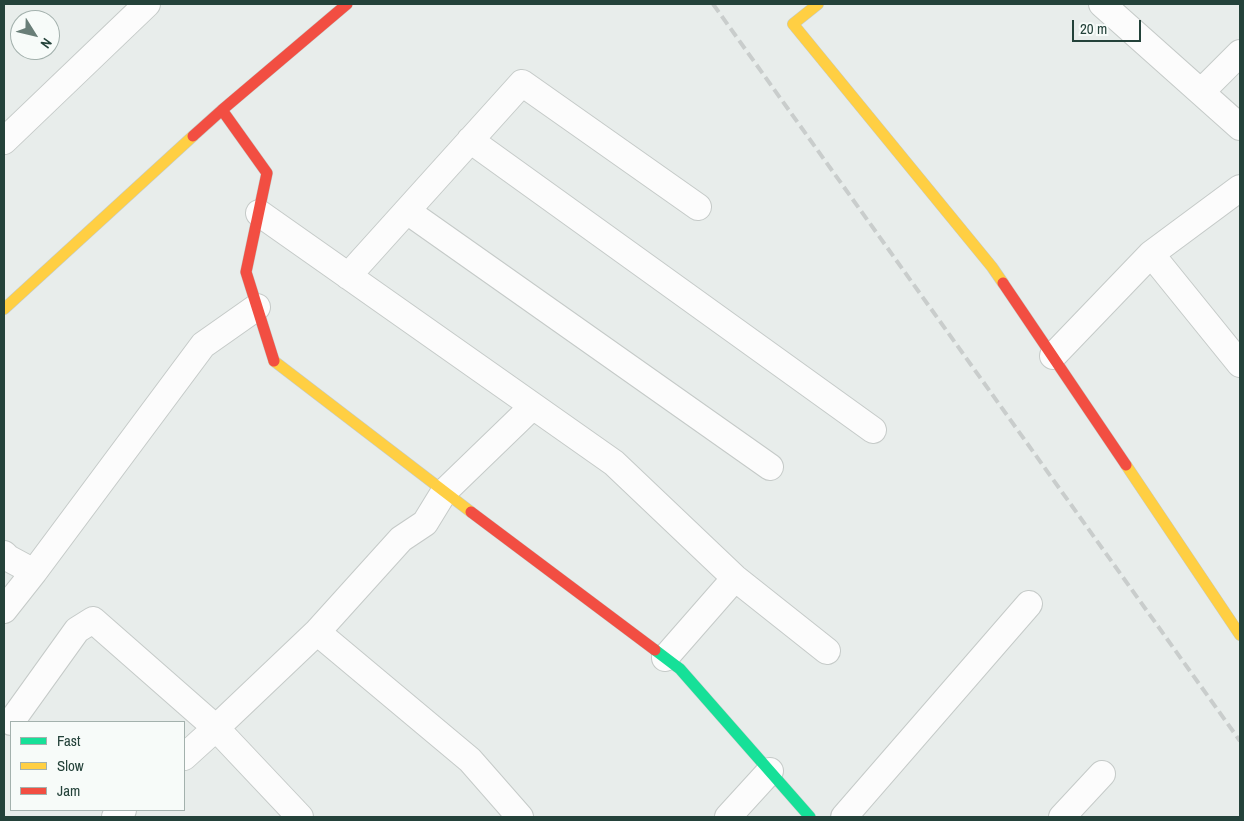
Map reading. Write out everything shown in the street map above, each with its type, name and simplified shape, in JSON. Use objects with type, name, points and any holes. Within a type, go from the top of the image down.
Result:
[{"type":"street","points":[[4,141],[147,4]]},
{"type":"street","points":[[4,309],[222,110],[347,4]]},
{"type":"street","points":[[818,4],[793,24],[992,267],[1240,635]]},
{"type":"street","points":[[1102,4],[1240,127]]},
{"type":"street","points":[[1201,92],[1240,52]]},
{"type":"street","points":[[348,276],[522,83],[698,207]]},
{"type":"street","points":[[222,110],[267,173],[246,272],[273,360],[444,492],[680,669],[810,817]]},
{"type":"street","points":[[470,140],[873,430]]},
{"type":"street","points":[[1053,356],[1151,254],[1240,188]]},
{"type":"street","points":[[408,211],[770,467]]},
{"type":"street","points":[[259,213],[614,464],[735,578],[827,651]]},
{"type":"street","points":[[1151,254],[1240,364]]},
{"type":"street","points":[[4,610],[203,345],[257,308]]},
{"type":"street","points":[[185,756],[317,632],[401,539],[425,522],[444,492],[533,406]]},
{"type":"street","points":[[4,554],[34,572]]},
{"type":"street","points":[[665,658],[735,578]]},
{"type":"street","points":[[844,817],[1029,604]]},
{"type":"street","points":[[12,721],[77,630],[93,620],[216,728],[300,817]]},
{"type":"street","points":[[317,632],[470,760],[520,817]]},
{"type":"street","points":[[728,817],[770,771]]},
{"type":"street","points":[[1062,817],[1102,774]]},
{"type":"railway","points":[[713,4],[1240,741]]},
{"type":"traffic: fast","points":[[655,650],[680,669],[810,817]]},
{"type":"traffic: slow","points":[[818,4],[793,24],[992,267],[1003,283]]},
{"type":"traffic: slow","points":[[4,309],[193,136]]},
{"type":"traffic: slow","points":[[274,361],[471,512]]},
{"type":"traffic: slow","points":[[1126,465],[1240,635]]},
{"type":"traffic: jam","points":[[193,136],[347,4]]},
{"type":"traffic: jam","points":[[222,110],[267,173],[246,272],[274,361]]},
{"type":"traffic: jam","points":[[1003,283],[1126,465]]},
{"type":"traffic: jam","points":[[471,512],[655,650]]}]
